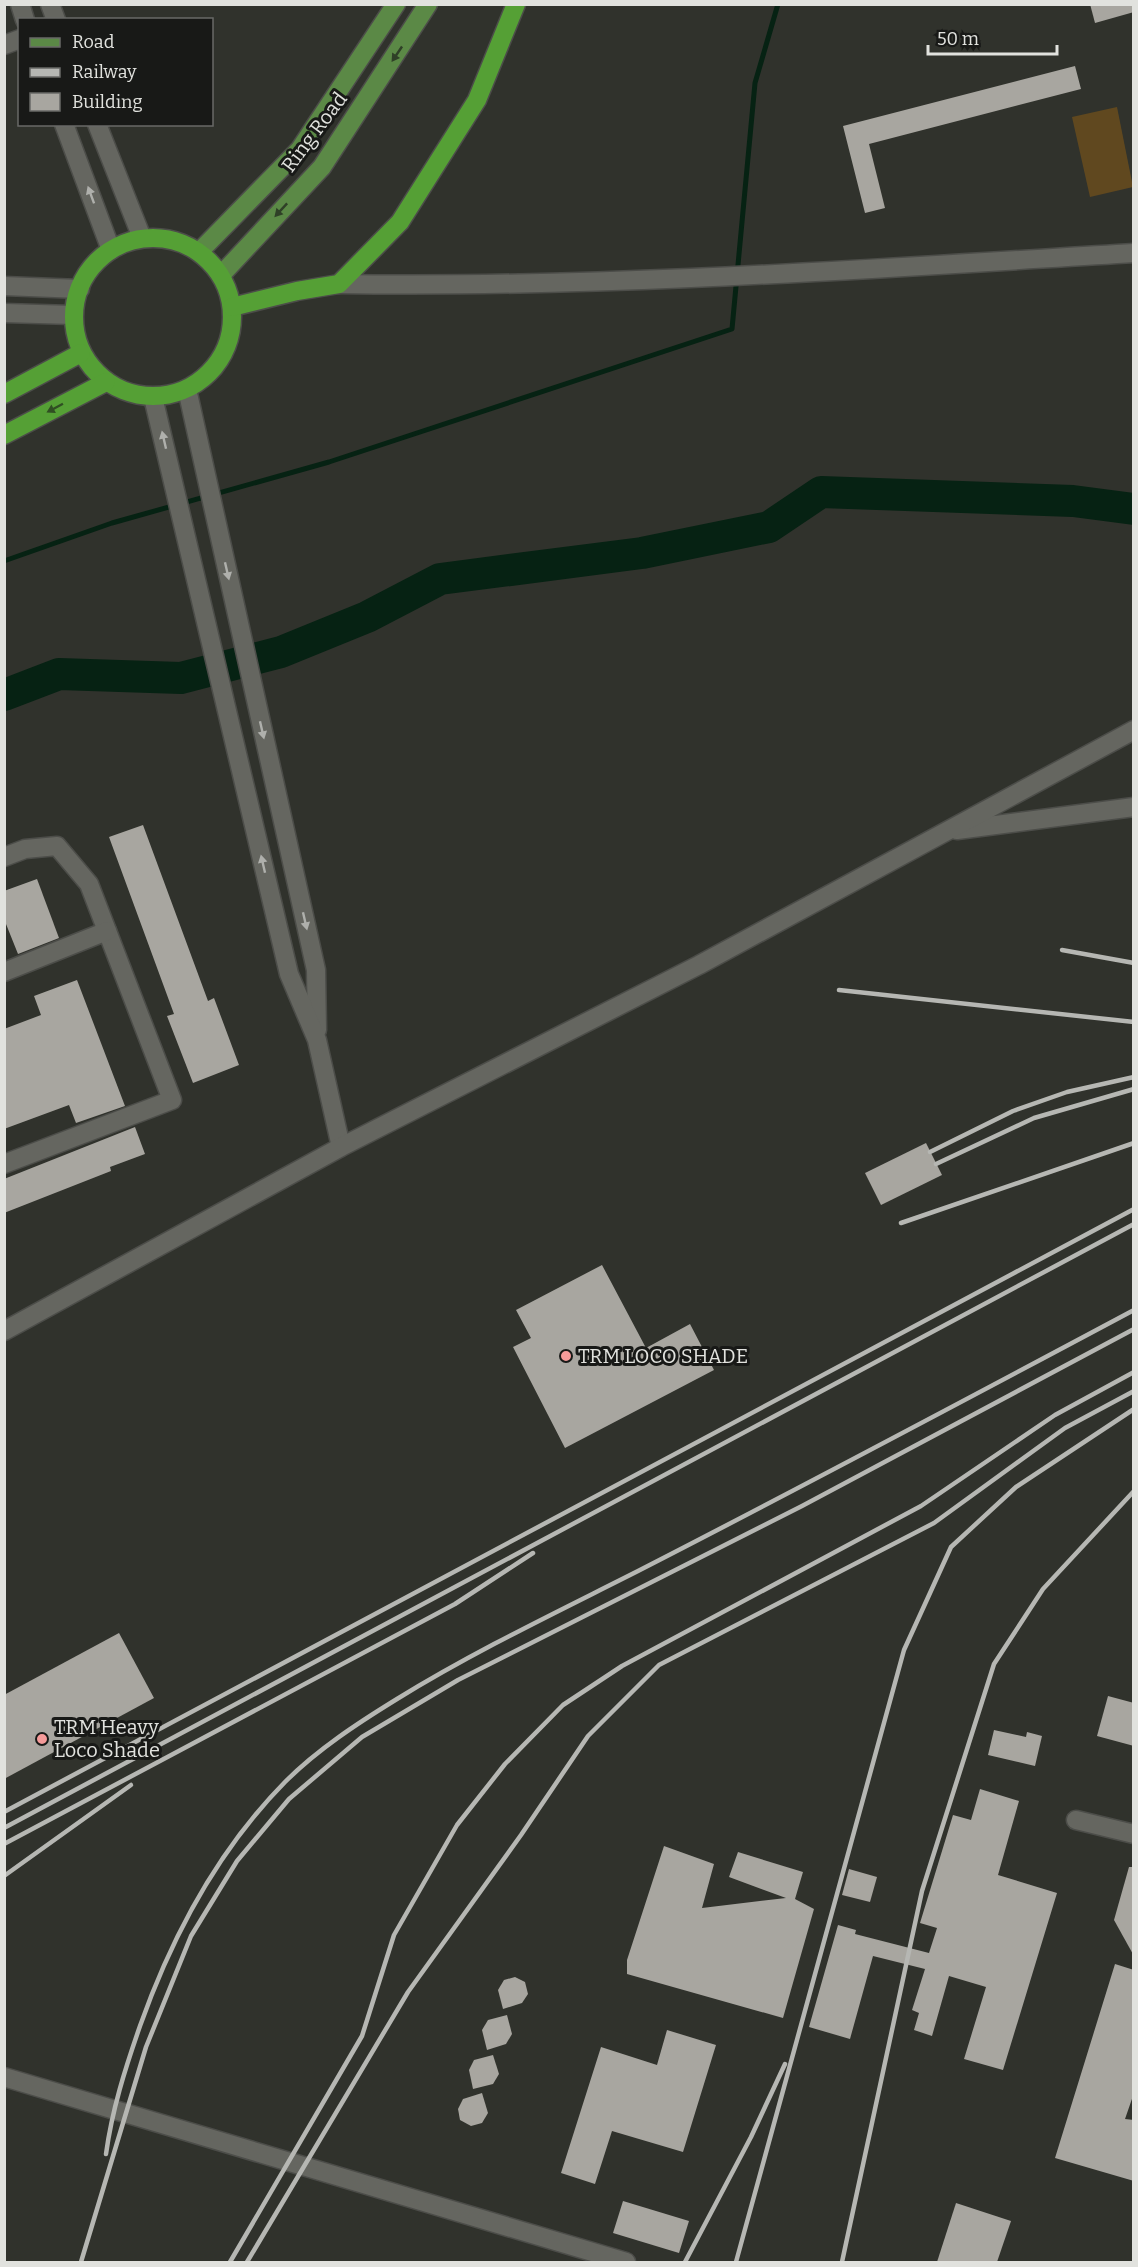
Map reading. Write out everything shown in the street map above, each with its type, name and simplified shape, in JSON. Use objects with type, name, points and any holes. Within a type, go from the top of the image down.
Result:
[{"type":"highway","points":[[232,308],[297,291],[339,284],[406,213],[477,100],[516,4]]},
{"type":"highway","points":[[142,238],[171,239],[199,252],[221,275],[232,308],[231,335],[217,365],[187,389],[153,397],[135,395],[106,382],[81,353],[74,330],[73,315],[80,289],[90,269],[111,250],[142,238]]},
{"type":"highway","points":[[4,394],[81,353]]},
{"type":"highway","points":[[4,435],[106,382]]},
{"type":"main road","name":"Ring Road","points":[[199,252],[300,149],[396,4]]},
{"type":"main road","name":"Ring Road","points":[[221,275],[322,167],[423,16],[428,4]]},
{"type":"street","points":[[65,126],[111,250]]},
{"type":"street","points":[[98,126],[142,238]]},
{"type":"street","points":[[339,284],[465,286],[684,277],[1134,253]]},
{"type":"street","points":[[4,286],[80,289]]},
{"type":"street","points":[[4,313],[73,315]]},
{"type":"street","points":[[187,389],[315,970],[317,1040]]},
{"type":"street","points":[[153,397],[289,974],[317,1040],[341,1148]]},
{"type":"street","points":[[4,1330],[341,1148],[699,965],[1134,730]]},
{"type":"street","points":[[946,831],[1134,807]]},
{"type":"street","points":[[4,857],[25,849],[57,846],[89,884],[172,1100],[4,1164]]},
{"type":"street","points":[[4,972],[107,931]]},
{"type":"street","points":[[1076,1820],[1134,1834]]},
{"type":"street","points":[[4,2077],[626,2262]]},
{"type":"shaded area","points":[[1117,107],[1133,187],[1090,197],[1072,117]]},
{"type":"building","points":[[1090,4],[1134,4],[1134,12],[1095,23]]},
{"type":"building","points":[[1075,66],[1081,89],[869,144],[885,208],[865,213],[843,126]]},
{"type":"building","points":[[143,825],[208,1001],[214,998],[239,1065],[193,1083],[167,1016],[174,1014],[109,837]]},
{"type":"building","points":[[37,879],[59,938],[18,954],[4,919],[4,891]]},
{"type":"building","points":[[77,980],[125,1106],[76,1123],[69,1105],[4,1129],[4,1029],[41,1015],[34,996]]},
{"type":"building","points":[[135,1127],[145,1154],[110,1167],[111,1171],[4,1213],[4,1179]]},
{"type":"building","points":[[926,1143],[942,1175],[881,1205],[865,1173]]},
{"type":"building","name":"TRM LOCO SHADE","points":[[602,1265],[646,1348],[690,1324],[714,1370],[565,1448],[513,1347],[531,1338],[516,1310]]},
{"type":"building","name":"TRM Heavy Loco Shade","points":[[119,1633],[154,1698],[4,1779],[4,1695]]},
{"type":"building","points":[[1108,1696],[1134,1703],[1134,1746],[1097,1736]]},
{"type":"building","points":[[994,1730],[1026,1737],[1027,1732],[1042,1736],[1035,1766],[988,1755]]},
{"type":"building","points":[[980,1789],[1019,1801],[998,1875],[1057,1893],[1003,2070],[964,2059],[986,1987],[949,1976],[932,2036],[914,2030],[919,2013],[912,2010],[925,1969],[873,1956],[850,2039],[809,2027],[838,1925],[856,1930],[855,1934],[929,1953],[937,1928],[920,1923],[953,1815],[971,1820]]},
{"type":"building","points":[[664,1846],[714,1864],[702,1908],[786,1898],[729,1877],[738,1852],[803,1872],[795,1899],[814,1909],[783,2018],[627,1974],[627,1960]]},
{"type":"building","points":[[1129,1867],[1134,1867],[1134,1956],[1114,1920]]},
{"type":"building","points":[[849,1869],[877,1877],[870,1902],[842,1895]]},
{"type":"building","points":[[1115,1964],[1134,1970],[1134,2093],[1125,2119],[1134,2120],[1134,2181],[1055,2158]]},
{"type":"building","points":[[515,1977],[525,1982],[528,1994],[522,2003],[503,2009],[498,1990],[504,1980]]},
{"type":"building","points":[[507,2015],[512,2034],[506,2044],[487,2050],[482,2030],[488,2020]]},
{"type":"building","points":[[667,2030],[716,2045],[683,2152],[612,2131],[595,2184],[561,2173],[601,2047],[657,2065]]},
{"type":"building","points":[[493,2055],[499,2074],[493,2084],[473,2089],[469,2070],[474,2060]]},
{"type":"building","points":[[482,2093],[488,2113],[482,2123],[471,2126],[460,2120],[458,2109],[463,2099]]},
{"type":"building","points":[[623,2201],[689,2221],[679,2253],[613,2233]]},
{"type":"building","points":[[956,2203],[1011,2221],[997,2262],[937,2262]]},
{"type":"waterway","points":[[4,561],[112,523],[329,462],[732,329],[755,83],[778,4]]},
{"type":"waterway","points":[[4,695],[59,674],[181,678],[281,652],[367,617],[440,579],[642,553],[769,527],[821,492],[1073,501],[1134,509]]},
{"type":"railway","points":[[1062,950],[1134,963]]},
{"type":"railway","points":[[839,990],[1134,1022]]},
{"type":"railway","points":[[930,1152],[1013,1111],[1067,1092],[1134,1077]]},
{"type":"railway","points":[[936,1164],[1034,1118],[1134,1089]]},
{"type":"railway","points":[[901,1223],[1134,1143]]},
{"type":"railway","points":[[4,1812],[1134,1209]]},
{"type":"railway","points":[[4,1828],[1134,1224]]},
{"type":"railway","points":[[106,2154],[115,2106],[134,2042],[182,1927],[199,1896],[238,1837],[285,1782],[311,1758],[397,1699],[516,1632],[762,1507],[1134,1310]]},
{"type":"railway","points":[[81,2262],[146,2047],[191,1936],[237,1861],[289,1799],[362,1737],[458,1680],[802,1506],[1134,1329]]},
{"type":"railway","points":[[230,2262],[362,2036],[394,1935],[457,1825],[505,1764],[563,1705],[622,1666],[921,1506],[1055,1415],[1134,1372]]},
{"type":"railway","points":[[247,2262],[408,1992],[521,1835],[588,1736],[659,1665],[934,1523],[1065,1428],[1134,1391]]},
{"type":"railway","points":[[736,2262],[904,1650],[951,1547],[1016,1487],[1134,1409]]},
{"type":"railway","points":[[842,2262],[922,1891],[994,1664],[1043,1589],[1134,1491]]},
{"type":"railway","points":[[4,1844],[455,1604],[533,1553]]},
{"type":"railway","points":[[4,1876],[131,1785]]},
{"type":"railway","points":[[685,2262],[751,2137],[785,2064]]},
{"type":"place","name":"TRM LOCO SHADE","points":[[566,1356]]},
{"type":"place","name":"TRM Heavy Loco Shade","points":[[42,1739]]}]
